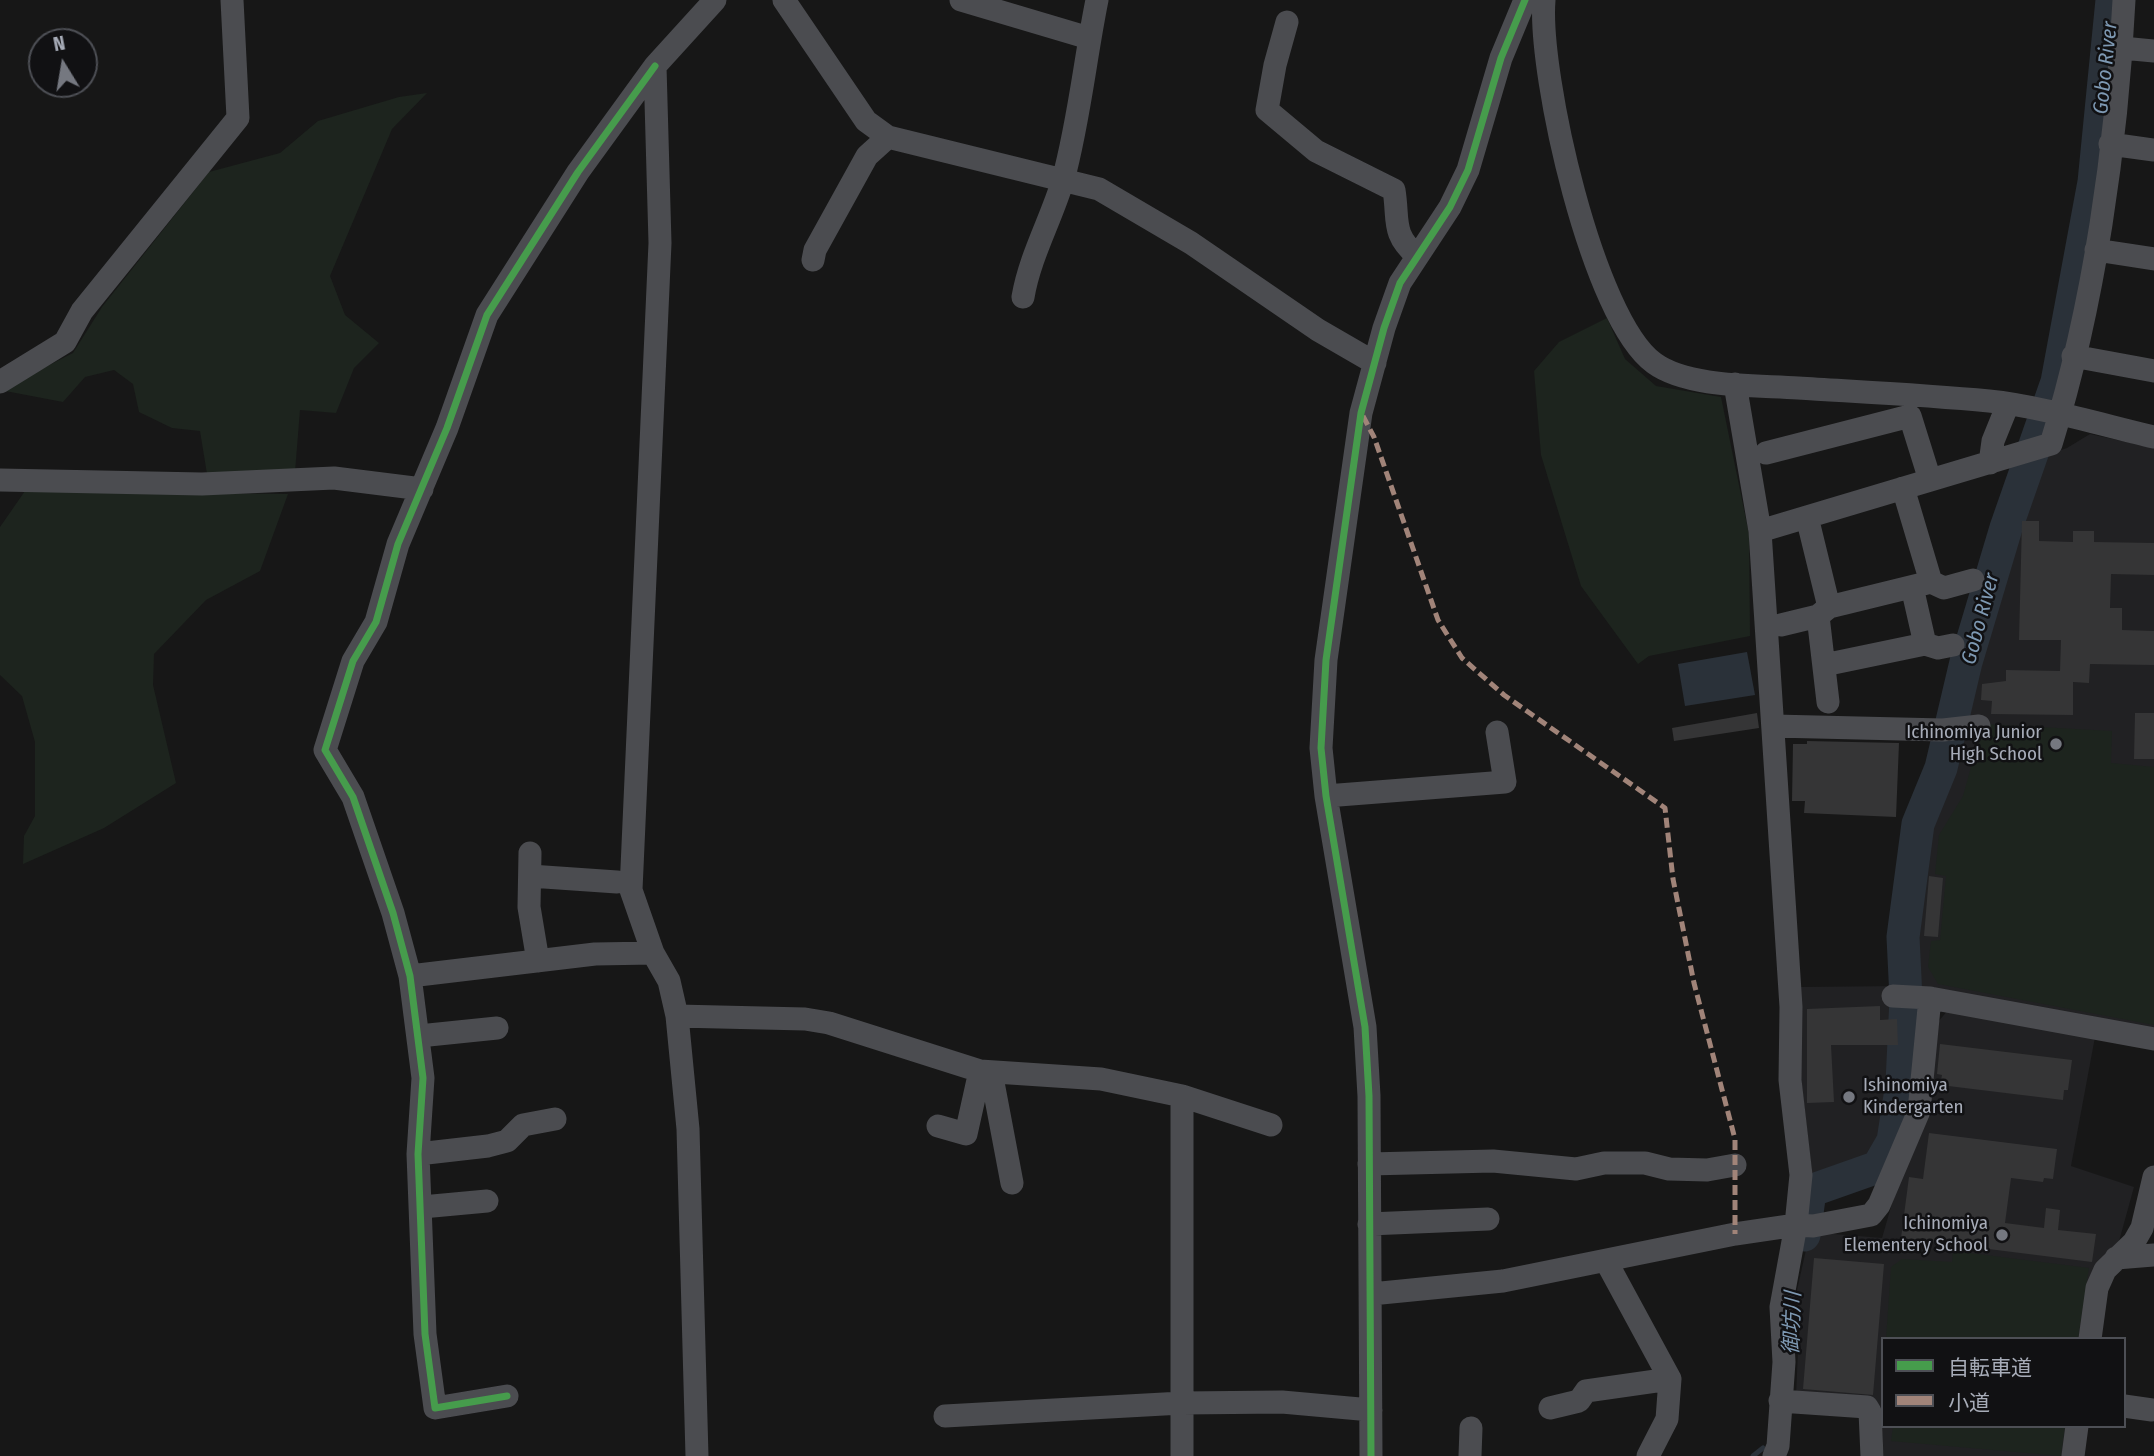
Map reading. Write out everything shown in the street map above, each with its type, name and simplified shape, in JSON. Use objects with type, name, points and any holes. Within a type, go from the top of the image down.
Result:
[{"type":"street","points":[[0,382],[65,342],[82,311],[238,118],[232,0]]},
{"type":"street","points":[[508,1396],[435,1408],[425,1334],[418,1154],[423,1078],[410,976],[393,912],[353,797],[325,750],[354,661],[376,622],[398,544],[422,489],[487,315],[578,172],[654,66],[715,0]]},
{"type":"street","points":[[784,0],[866,121],[888,137],[1099,189],[1179,236],[1318,330],[1376,363]]},
{"type":"street","points":[[961,0],[1021,9],[1089,38]]},
{"type":"street","points":[[1023,297],[1027,271],[1048,226],[1063,178],[1097,0]]},
{"type":"street","points":[[1371,1456],[1371,1294],[1365,1027],[1326,796],[1321,748],[1326,660],[1361,413],[1384,328],[1400,283],[1450,207],[1468,170],[1501,58],[1525,0]]},
{"type":"street","points":[[1544,0],[1542,19],[1547,63],[1575,204],[1609,294],[1630,336],[1654,363],[1687,377],[1735,384],[2008,404],[2154,437]]},
{"type":"street","points":[[1767,529],[2051,444],[2051,414],[2073,356],[2096,250],[2122,48],[2124,0]]},
{"type":"street","points":[[1287,22],[1275,65],[1267,110],[1316,151],[1394,190],[1396,228],[1401,242],[1417,256]]},
{"type":"street","points":[[2122,48],[2154,51]]},
{"type":"street","points":[[654,66],[660,243],[631,890],[653,953],[669,981],[677,1016],[688,1129],[697,1456]]},
{"type":"street","points":[[813,260],[814,250],[867,156],[888,137]]},
{"type":"street","points":[[2110,144],[2154,150]]},
{"type":"street","points":[[2096,250],[2154,259]]},
{"type":"street","points":[[2073,356],[2154,371]]},
{"type":"street","points":[[1735,384],[1767,529],[1781,725],[1791,1007],[1790,1080],[1801,1175],[1803,1225],[1782,1307],[1786,1401],[1774,1456]]},
{"type":"street","points":[[1990,463],[1993,441],[2008,404]]},
{"type":"street","points":[[1766,453],[1910,416],[1930,480]]},
{"type":"street","points":[[0,481],[202,484],[334,478],[422,489]]},
{"type":"street","points":[[1903,488],[1921,584],[1925,645]]},
{"type":"street","points":[[1807,517],[1824,612],[1824,665],[1828,702]]},
{"type":"street","points":[[1782,625],[1921,584],[1944,587],[1973,580]]},
{"type":"street","points":[[1824,665],[1925,645],[1938,648],[1953,645]]},
{"type":"street","points":[[1781,725],[1961,728]]},
{"type":"street","points":[[1326,796],[1505,782],[1497,732]]},
{"type":"street","points":[[538,961],[529,907],[530,864],[617,882]]},
{"type":"street","points":[[410,976],[595,954],[653,953]]},
{"type":"street","points":[[1892,996],[1924,997],[2154,1039]]},
{"type":"street","points":[[1371,1294],[1503,1281],[1803,1225],[1871,1215],[1879,1205],[1919,1111],[1924,997]]},
{"type":"street","points":[[677,1016],[805,1019],[829,1023],[985,1072],[1101,1079],[1182,1096],[1271,1125]]},
{"type":"street","points":[[419,1036],[497,1028]]},
{"type":"street","points":[[938,1126],[966,1134],[985,1072]]},
{"type":"street","points":[[985,1072],[1012,1183]]},
{"type":"street","points":[[1182,1096],[1182,1456]]},
{"type":"street","points":[[418,1154],[488,1146],[507,1141],[523,1125],[555,1119]]},
{"type":"street","points":[[1369,1164],[1493,1161],[1576,1169],[1604,1163],[1645,1163],[1669,1169],[1707,1170],[1735,1165]]},
{"type":"street","points":[[2090,1337],[2098,1288],[2105,1270],[2134,1241],[2142,1228],[2154,1177]]},
{"type":"street","points":[[422,1207],[487,1201]]},
{"type":"street","points":[[1369,1224],[1488,1219]]},
{"type":"street","points":[[2116,1258],[2154,1255]]},
{"type":"street","points":[[1606,1261],[1670,1379],[1667,1419],[1648,1456]]},
{"type":"street","points":[[1550,1408],[1579,1401],[1586,1391],[1670,1379]]},
{"type":"street","points":[[1786,1401],[1867,1407],[1870,1412],[1872,1456]]},
{"type":"street","points":[[945,1416],[1182,1403],[1282,1402],[1371,1410]]},
{"type":"street","points":[[2126,1406],[2152,1410]]},
{"type":"street","points":[[1470,1456],[1471,1428]]},
{"type":"street","points":[[2073,1456],[2077,1428]]},
{"type":"shaded area","points":[[427,93],[392,129],[330,276],[345,315],[379,343],[354,368],[336,413],[300,410],[295,472],[207,474],[200,431],[172,428],[139,412],[133,384],[114,370],[85,377],[63,402],[0,390],[73,353],[102,307],[209,172],[280,153],[318,121],[399,97]]},
{"type":"shaded area","points":[[1607,318],[1625,359],[1656,386],[1721,397],[1749,534],[1750,636],[1649,656],[1638,664],[1581,586],[1541,455],[1534,371],[1559,342]]},
{"type":"shaded area","name":"Ichinomiya Junior High School","points":[[2090,434],[2154,448],[2154,1031],[1922,988],[1914,944],[1917,877],[1927,821],[1951,768],[2020,513],[2043,456],[2067,448]]},
{"type":"shaded area","points":[[25,491],[288,494],[260,571],[206,600],[154,654],[153,685],[176,783],[104,828],[23,864],[24,836],[35,816],[35,742],[22,696],[0,675],[0,527]]},
{"type":"shaded area","points":[[1747,652],[1755,695],[1685,706],[1678,664]]},
{"type":"shaded area","points":[[1983,724],[2112,731],[2111,763],[2154,767],[2154,1025],[1938,984],[1928,967],[1931,941],[1940,940],[1946,876],[1935,874],[1939,835],[1963,796]]},
{"type":"shaded area","name":"Ishinomiya Kindergarten","points":[[1900,986],[1900,1055],[1890,1132],[1879,1160],[1841,1177],[1813,1180],[1799,1062],[1801,987]]},
{"type":"shaded area","name":"Ichinomiya Elementery School","points":[[1948,1010],[2095,1037],[2071,1166],[2134,1187],[2118,1245],[2084,1337],[1881,1337],[1881,1420],[1880,1408],[1796,1396],[1798,1350],[1795,1299],[1810,1232],[1882,1238],[1938,1022]]},
{"type":"shaded area","points":[[1953,1251],[2089,1268],[2078,1337],[1886,1337],[1891,1267],[1902,1259],[1952,1262]]},
{"type":"shaded area","name":"Ichinomiya Elementery School","points":[[1882,1428],[2070,1428],[2066,1456],[1884,1456]]},
{"type":"shaded area","points":[[1893,1428],[2065,1428],[2061,1456],[1891,1441]]},
{"type":"building","points":[[2022,521],[2039,521],[2039,541],[2073,542],[2073,531],[2094,531],[2094,542],[2154,543],[2154,575],[2111,574],[2110,608],[2122,608],[2122,630],[2154,631],[2154,665],[2090,664],[2089,683],[2073,682],[2073,715],[1991,714],[1992,701],[1981,700],[1982,684],[2006,681],[2006,670],[2060,671],[2061,640],[2019,640]]},
{"type":"building","points":[[1757,713],[1759,728],[1674,741],[1672,728]]},
{"type":"building","points":[[2135,713],[2154,713],[2154,759],[2134,759]]},
{"type":"building","points":[[1807,741],[1899,743],[1896,817],[1804,813],[1805,801],[1792,801],[1793,744],[1807,744]]},
{"type":"building","points":[[1929,876],[1943,878],[1938,937],[1924,936]]},
{"type":"building","points":[[1880,1006],[1880,1020],[1897,1019],[1898,1045],[1831,1045],[1834,1102],[1807,1103],[1807,1009]]},
{"type":"building","points":[[1940,1044],[2072,1060],[2068,1090],[2064,1090],[2063,1100],[1940,1085],[1942,1075],[1937,1074]]},
{"type":"building","points":[[1929,1133],[2057,1149],[2053,1179],[2044,1178],[2043,1182],[2011,1178],[2005,1223],[2044,1228],[2046,1208],[2060,1210],[2058,1230],[2096,1234],[2092,1262],[1901,1238],[1909,1177],[1923,1179]]},
{"type":"building","points":[[1814,1258],[1884,1264],[1873,1395],[1803,1389]]},
{"type":"waterway","name":"Gobo River","points":[[1804,1235],[1810,1191],[1878,1167],[1893,1141],[1902,1083],[1906,998],[1903,937],[1918,824],[1941,768],[1966,662],[2006,528],[2057,382],[2094,182],[2112,0]]},
{"type":"waterway","points":[[1753,1456],[1763,1448]]},
{"type":"marked path","points":[[1363,416],[1374,437],[1438,620],[1462,658],[1504,695],[1665,808],[1673,879],[1694,983],[1735,1139],[1735,1234]]},
{"type":"cycle path","points":[[1371,1456],[1369,1096],[1365,1027],[1326,796],[1321,748],[1326,660],[1361,413],[1384,328],[1400,283],[1450,207],[1468,170],[1501,58],[1525,0]]},
{"type":"cycle path","points":[[507,1396],[435,1408],[425,1334],[418,1154],[423,1078],[410,976],[393,913],[353,797],[325,750],[353,661],[376,622],[398,544],[447,428],[487,315],[578,172],[655,66]]},
{"type":"place","name":"Ichinomiya Junior High School","points":[[2056,744]]},
{"type":"place","name":"Ishinomiya Kindergarten","points":[[1849,1097]]},
{"type":"place","name":"Ichinomiya Elementery School","points":[[2002,1235]]},
{"type":"water label","name":"御坊川","points":[[1793,1323]]}]
